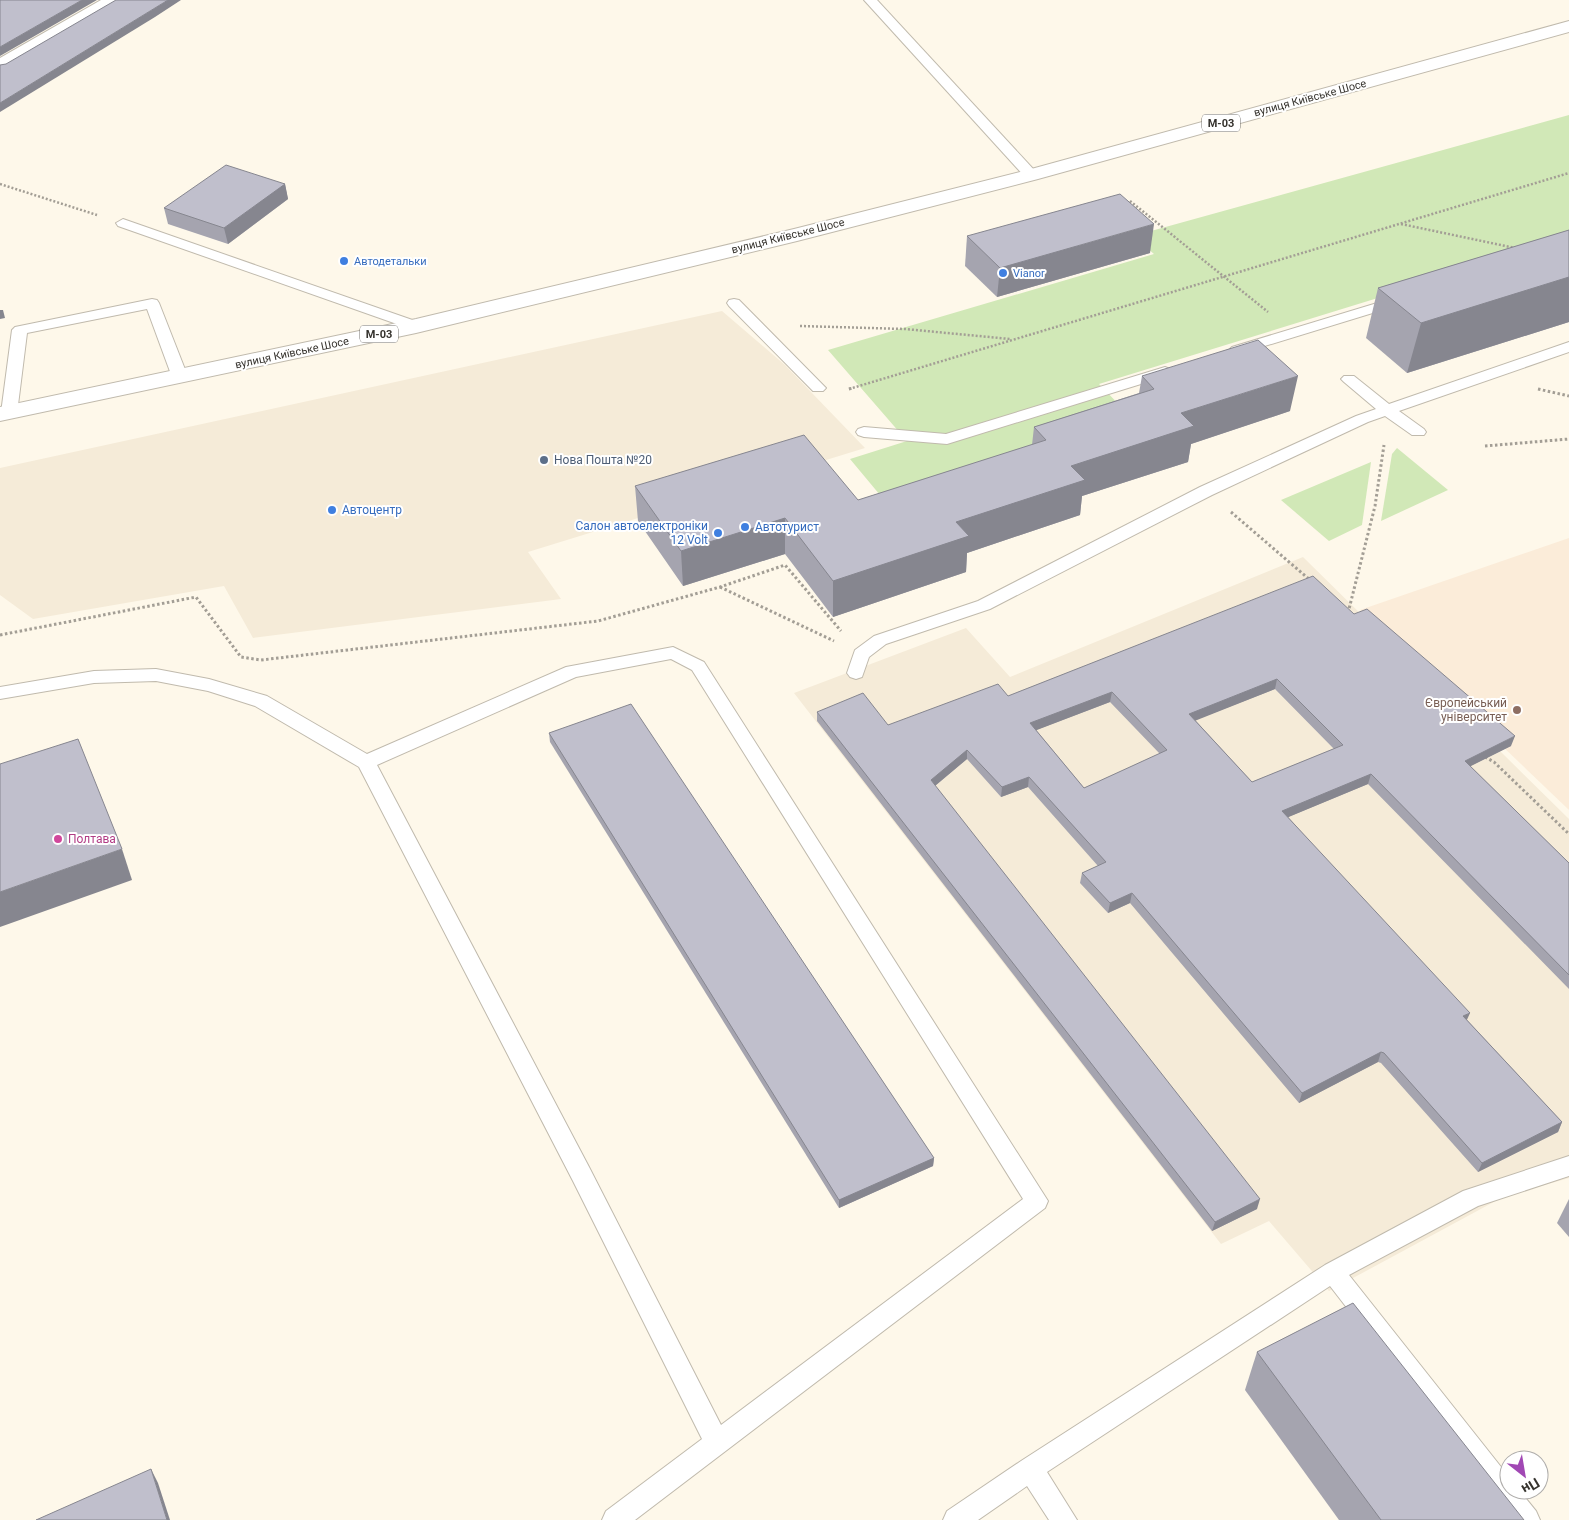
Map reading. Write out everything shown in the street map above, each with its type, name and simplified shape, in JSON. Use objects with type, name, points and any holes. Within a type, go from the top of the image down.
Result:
[{"type":"main road","points":[[0,66],[114,0]]},
{"type":"main road","name":"вулиця Київське Шосе","points":[[5,413],[416,326],[797,235],[1031,175],[1567,28]]},
{"type":"lane","points":[[870,0],[1031,175]]},
{"type":"lane","points":[[124,223],[416,326]]},
{"type":"lane","points":[[1226,353],[1415,295]]},
{"type":"lane","points":[[734,303],[818,388]]},
{"type":"lane","points":[[5,413],[20,330],[152,304],[180,377]]},
{"type":"lane","points":[[856,673],[861,654],[880,640],[984,605],[1206,490],[1362,419],[1569,348]]},
{"type":"lane","points":[[864,432],[947,439],[1179,368]]},
{"type":"lane","points":[[1349,379],[1418,432]]},
{"type":"lane","points":[[366,762],[572,671],[673,653],[698,666],[1037,1201],[615,1520]]},
{"type":"lane","points":[[0,693],[94,677],[156,675],[209,685],[261,701],[366,762],[581,1174],[717,1443]]},
{"type":"lane","points":[[956,1520],[1030,1469],[1332,1272],[1471,1198],[1569,1166]]},
{"type":"lane","points":[[1332,1272],[1527,1520]]},
{"type":"lane","points":[[1030,1469],[1064,1520]]},
{"type":"path","points":[[818,388],[847,389],[1569,173]]},
{"type":"path","points":[[0,184],[124,223]]},
{"type":"path","points":[[1130,201],[1225,276],[1293,333]]},
{"type":"path","points":[[1400,224],[1519,249]]},
{"type":"path","points":[[756,326],[878,327],[953,331],[1014,339]]},
{"type":"path","points":[[1348,622],[1348,613],[1375,506],[1383,458],[1387,410]]},
{"type":"path","points":[[1485,446],[1569,439]]},
{"type":"path","points":[[1206,490],[1311,581]]},
{"type":"path","points":[[0,635],[196,597],[241,657],[261,660],[598,621],[720,587],[785,565],[861,654]]},
{"type":"path","points":[[720,587],[861,654]]},
{"type":"path","points":[[1341,607],[1348,613]]},
{"type":"path","points":[[1478,754],[1494,762],[1569,834]]},
{"type":"shaded area","name":"Автоцентр","points":[[722,311],[785,365],[865,448],[528,552],[561,599],[253,638],[224,586],[33,619],[0,595],[0,468]]},
{"type":"shaded area","name":"Європейський університет","points":[[1569,538],[1569,810],[1360,610]]},
{"type":"shaded area","points":[[1303,557],[1569,819],[1569,1178],[1503,1197],[1329,1291],[1269,1221],[1221,1244],[794,693],[966,628],[1010,677]]},
{"type":"green space","points":[[1569,115],[1569,239],[1099,384],[1131,417],[895,513],[850,459],[907,441],[828,350],[1154,254],[1133,236]]},
{"type":"green space","points":[[1397,448],[1448,490],[1381,521],[1392,454]]},
{"type":"green space","points":[[1371,462],[1362,525],[1329,541],[1281,500]]},
{"type":"building","points":[[0,0],[82,0],[0,47]]},
{"type":"building","points":[[116,0],[168,0],[0,103],[0,65],[6,64]]},
{"type":"building","points":[[226,165],[285,184],[224,228],[164,208]]},
{"type":"building","points":[[1120,194],[1154,224],[1000,268],[967,236]]},
{"type":"building","points":[[1569,230],[1569,277],[1421,323],[1378,288]]},
{"type":"building","points":[[1258,340],[1298,376],[1181,413],[1194,426],[1071,466],[1085,480],[956,522],[969,536],[833,581],[785,518],[681,551],[635,486],[804,435],[858,500],[1046,440],[1034,427],[1154,389],[1142,376]]},
{"type":"building","points":[[1313,576],[1354,614],[1367,609],[1515,736],[1465,761],[1569,863],[1569,975],[1371,774],[1282,811],[1470,1013],[1463,1016],[1562,1122],[1482,1163],[1384,1053],[1381,1052],[1302,1093],[1132,893],[1110,903],[1082,873],[1106,862],[1029,777],[1002,787],[967,750],[931,780],[1260,1199],[1215,1222],[817,712],[863,693],[888,725],[998,684],[1008,696]],"holes":[[[1277,679],[1343,745],[1252,782],[1189,714]],[[1112,692],[1167,750],[1084,788],[1030,723]]]},
{"type":"building","points":[[631,704],[934,1158],[839,1200],[549,733]]},
{"type":"building","name":"Полтава","points":[[78,739],[122,849],[0,892],[0,764]]},
{"type":"building","points":[[1353,1303],[1499,1488],[1499,1500],[1508,1500],[1524,1520],[1381,1520],[1257,1352]]},
{"type":"building","points":[[151,1469],[167,1520],[36,1520]]},
{"type":"place","name":"Автодетальки","points":[[344,261]]},
{"type":"place","name":"Vianor","points":[[1003,273]]},
{"type":"place","name":"Нова Пошта №20","points":[[544,460]]},
{"type":"place","name":"Автоцентр","points":[[332,510]]},
{"type":"place","name":"Автотурист","points":[[745,527]]},
{"type":"place","name":"Салон автоелектроніки 12 Volt","points":[[718,533]]},
{"type":"place","name":"Європейський університет","points":[[1517,710]]},
{"type":"place","name":"Полтава","points":[[58,839]]}]
